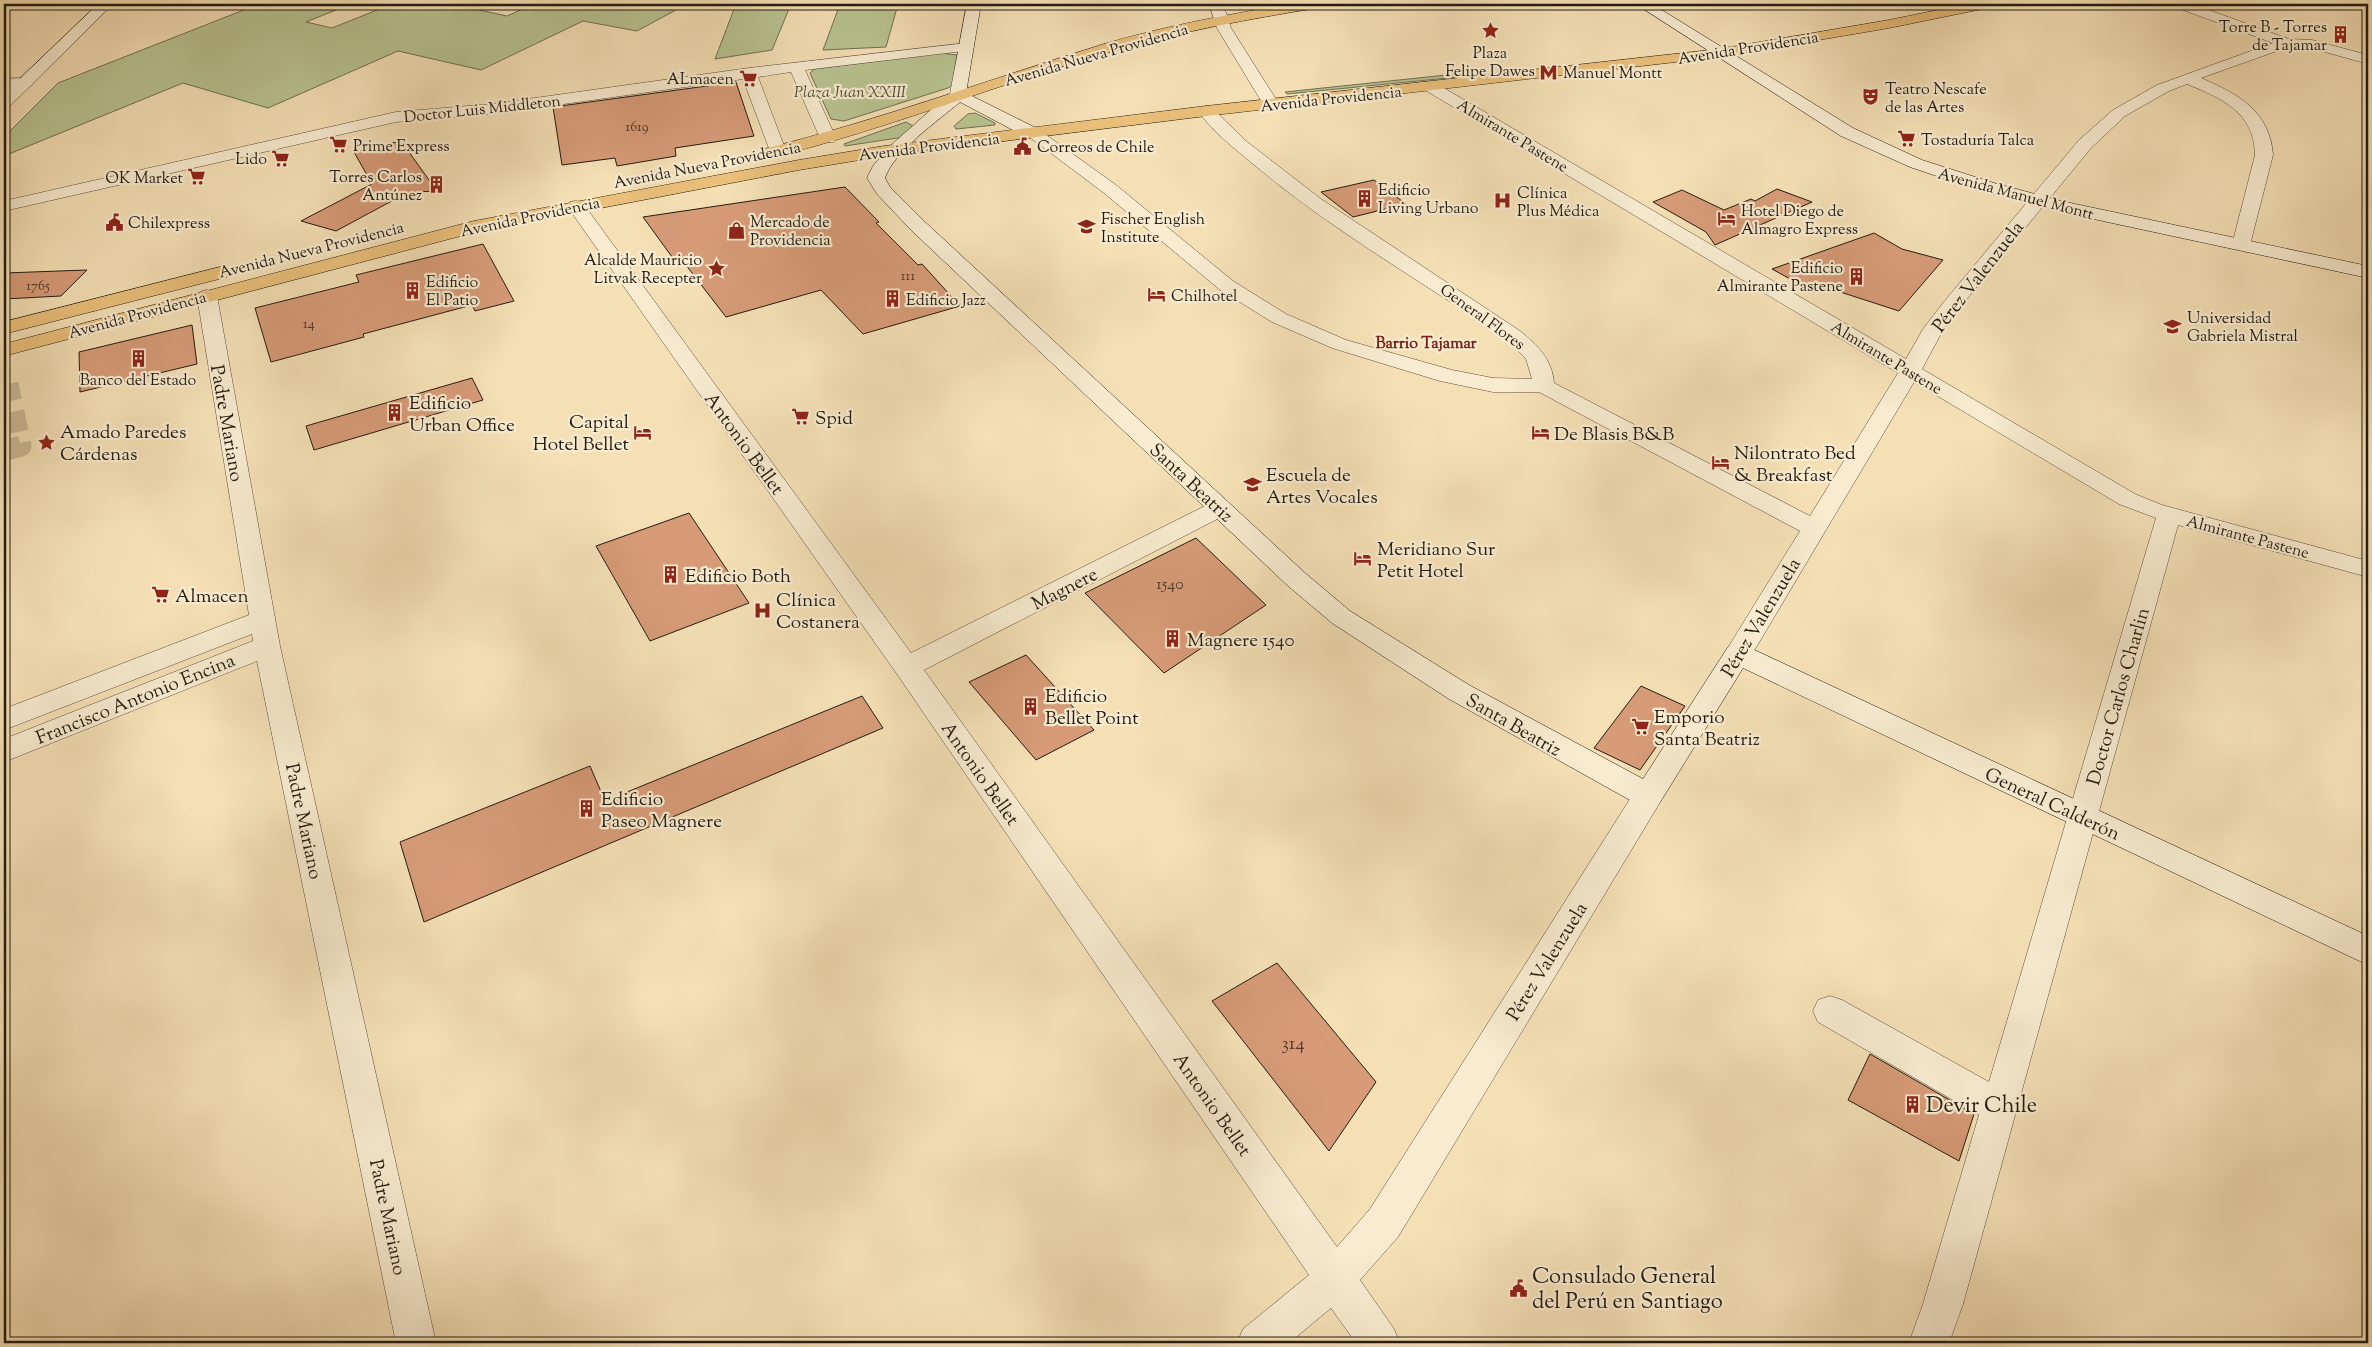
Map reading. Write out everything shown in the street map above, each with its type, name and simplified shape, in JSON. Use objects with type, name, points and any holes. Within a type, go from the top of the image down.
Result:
[{"type":"main road","name":"Avenida Nueva Providencia","points":[[566,199],[778,152],[828,138],[1219,11],[1317,4]]},
{"type":"main road","name":"Avenida Providencia","points":[[4,350],[428,238],[566,199],[896,150],[1206,111],[1719,53],[1889,24],[1980,4]]},
{"type":"main road","name":"Avenida Nueva Providencia","points":[[4,328],[241,267]]},
{"type":"street","points":[[4,104],[13,87],[106,4]]},
{"type":"street","points":[[974,4],[958,95],[1032,133],[1110,188],[1226,285],[1279,318],[1339,344],[1448,376],[1494,385],[1543,386],[1814,528]]},
{"type":"street","name":"Avenida Manuel Montt","points":[[1643,4],[1810,110],[1879,148],[1945,175],[2036,201],[2368,272]]},
{"type":"street","points":[[2180,4],[2287,43]]},
{"type":"street","points":[[1219,11],[1224,28],[1271,104]]},
{"type":"street","name":"Pérez Valenzuela","points":[[1257,1343],[1335,1279],[1384,1223],[1738,654],[1910,371],[1933,329],[2036,201],[2085,144],[2109,121],[2150,95],[2187,78],[2287,43],[2312,44],[2368,60]]},
{"type":"street","name":"Doctor Luis Middleton","points":[[4,206],[396,117],[492,109],[967,47]]},
{"type":"street","points":[[796,68],[828,138]]},
{"type":"street","points":[[750,74],[778,152]]},
{"type":"street","points":[[2187,78],[2232,100],[2250,114],[2261,129],[2264,155],[2241,245]]},
{"type":"street","name":"Almirante Pastene","points":[[1431,87],[2127,499],[2169,515],[2368,569]]},
{"type":"street","name":"Santa Beatriz","points":[[958,95],[896,150],[876,174],[883,190],[918,226],[1318,599],[1349,622],[1459,692],[1648,796]]},
{"type":"street","name":"General Flores","points":[[1206,111],[1228,134],[1258,160],[1328,211],[1513,335],[1533,353],[1543,367],[1543,386]]},
{"type":"street","name":"Antonio Bellet","points":[[566,199],[907,667],[1380,1343]]},
{"type":"street","name":"Padre Mariano","points":[[207,296],[265,633],[416,1343]]},
{"type":"street","name":"Magnere","points":[[907,667],[1220,508]]},
{"type":"street","name":"Doctor Carlos Charlin","points":[[1929,1343],[1943,1304],[2169,515]]},
{"type":"street","name":"Francisco Antonio Encina","points":[[4,720],[265,633]]},
{"type":"street","name":"Francisco Antonio Encina","points":[[4,751],[265,633]]},
{"type":"street","name":"General Calderón","points":[[1738,654],[2368,951]]},
{"type":"street","points":[[1830,1011],[1999,1107]]},
{"type":"green space","points":[[259,4],[351,4],[306,22],[332,28],[392,4],[467,4],[461,6],[507,16],[534,4],[687,4],[637,31],[583,21],[481,70],[398,51],[268,108],[183,83],[4,156],[4,137],[58,83]]},
{"type":"green space","points":[[736,4],[791,4],[772,50],[715,59]]},
{"type":"green space","points":[[840,4],[898,4],[886,47],[823,50]]},
{"type":"green space","name":"Plaza Juan XXIII","points":[[941,53],[957,55],[953,85],[844,121],[831,119],[810,73],[814,69]]},
{"type":"green space","points":[[1456,74],[1458,77],[1287,94],[1285,92]]},
{"type":"green space","points":[[975,113],[995,123],[995,125],[956,129],[954,126],[968,114]]},
{"type":"green space","points":[[906,122],[913,126],[904,137],[845,146],[844,144]]},
{"type":"building","points":[[736,82],[754,136],[675,148],[676,156],[617,166],[615,158],[562,165],[553,107]]},
{"type":"building","name":"Torres Carlos Antúnez","points":[[401,141],[437,191],[413,192],[403,195],[336,231],[301,221],[372,184],[354,152]]},
{"type":"building","name":"Edificio Living Urbano","points":[[1374,180],[1406,204],[1353,217],[1321,192]]},
{"type":"building","points":[[845,187],[879,222],[876,223],[918,265],[922,264],[960,306],[863,334],[821,290],[726,317],[682,260],[675,261],[643,217]]},
{"type":"building","name":"Hotel Diego de Almagro Express","points":[[1777,189],[1812,202],[1715,245],[1706,232],[1653,202],[1682,190],[1724,210],[1751,199],[1755,201]]},
{"type":"building","name":"Edificio Almirante Pastene","points":[[1874,233],[1902,249],[1943,260],[1899,311],[1828,288],[1814,292],[1772,269]]},
{"type":"building","points":[[483,244],[514,301],[475,311],[472,305],[363,334],[364,337],[271,362],[255,308],[359,282],[356,275]]},
{"type":"building","points":[[87,270],[61,296],[4,299],[4,273]]},
{"type":"building","name":"Banco del Estado","points":[[192,325],[197,364],[80,392],[79,352]]},
{"type":"building","name":"Edificio Urban Office","points":[[472,378],[483,400],[314,450],[306,426]]},
{"type":"building","name":"Edificio Both","points":[[689,513],[749,603],[650,641],[596,546]]},
{"type":"building","name":"Magnere 1540","points":[[1196,538],[1266,605],[1164,673],[1085,593]]},
{"type":"building","name":"Edificio Bellet Point","points":[[1026,655],[1094,730],[1036,760],[969,682]]},
{"type":"building","name":"Emporio Santa Beatriz","points":[[1641,686],[1685,706],[1640,770],[1594,748]]},
{"type":"building","name":"Edificio Paseo Magnere","points":[[862,696],[883,728],[424,922],[400,842],[590,766],[605,801]]},
{"type":"building","points":[[1277,963],[1376,1082],[1329,1151],[1212,1001]]},
{"type":"building","name":"Devir Chile","points":[[1870,1054],[1974,1114],[1959,1161],[1848,1100]]},
{"type":"tunnel","points":[[4,451],[21,446],[8,384]]},
{"type":"place","name":"Plaza Felipe Dawes","points":[[1490,31]]},
{"type":"place","name":"Torre B - Torres de Tajamar","points":[[2341,35]]},
{"type":"place","name":"Manuel Montt","points":[[1549,72]]},
{"type":"place","name":"ALmacen","points":[[748,78]]},
{"type":"place","name":"Teatro Nescafe de las Artes","points":[[1871,97]]},
{"type":"place","name":"Tostaduría Talca","points":[[1907,139]]},
{"type":"place","name":"Prime Express","points":[[339,145]]},
{"type":"place","name":"Correos de Chile","points":[[1023,146]]},
{"type":"place","name":"Lido","points":[[281,158]]},
{"type":"place","name":"OK Market","points":[[197,177]]},
{"type":"place","name":"Torres Carlos Antúnez","points":[[436,185]]},
{"type":"place","name":"Edificio Living Urbano","points":[[1364,198]]},
{"type":"place","name":"Clínica Plus Médica","points":[[1503,201]]},
{"type":"place","name":"Hotel Diego de Almagro Express","points":[[1727,219]]},
{"type":"place","name":"Chilexpress","points":[[114,222]]},
{"type":"place","name":"Fischer English Institute","points":[[1087,227]]},
{"type":"place","name":"Mercado de Providencia","points":[[736,230]]},
{"type":"place","name":"Alcalde Mauricio Litvak Recepter","points":[[716,268]]},
{"type":"place","name":"Edificio Almirante Pastene","points":[[1857,276]]},
{"type":"place","name":"Edificio El Patio","points":[[412,290]]},
{"type":"place","name":"Chilhotel","points":[[1157,295]]},
{"type":"place","name":"Edificio Jazz","points":[[892,299]]},
{"type":"place","name":"Universidad Gabriela Mistral","points":[[2173,326]]},
{"type":"place","name":"Banco del Estado","points":[[138,358]]},
{"type":"place","name":"Edificio Urban Office","points":[[395,413]]},
{"type":"place","name":"Spid","points":[[801,417]]},
{"type":"place","name":"Capital Hotel Bellet","points":[[643,432]]},
{"type":"place","name":"De Blasis B&B","points":[[1540,433]]},
{"type":"place","name":"Amado Paredes Cárdenas","points":[[46,442]]},
{"type":"place","name":"Nilontrato Bed & Breakfast","points":[[1720,463]]},
{"type":"place","name":"Escuela de Artes Vocales","points":[[1252,485]]},
{"type":"place","name":"Meridiano Sur Petit Hotel","points":[[1363,559]]},
{"type":"place","name":"Edificio Both","points":[[671,575]]},
{"type":"place","name":"Almacen","points":[[161,595]]},
{"type":"place","name":"Clínica Costanera","points":[[762,610]]},
{"type":"place","name":"Magnere 1540","points":[[1173,639]]},
{"type":"place","name":"Edificio Bellet Point","points":[[1031,706]]},
{"type":"place","name":"Emporio Santa Beatriz","points":[[1640,727]]},
{"type":"place","name":"Edificio Paseo Magnere","points":[[587,809]]},
{"type":"place","name":"Devir Chile","points":[[1912,1104]]},
{"type":"place","name":"Consulado General del Perú en Santiago","points":[[1518,1288]]},
{"type":"district","name":"Barrio Tajamar","points":[[1426,342]]}]
